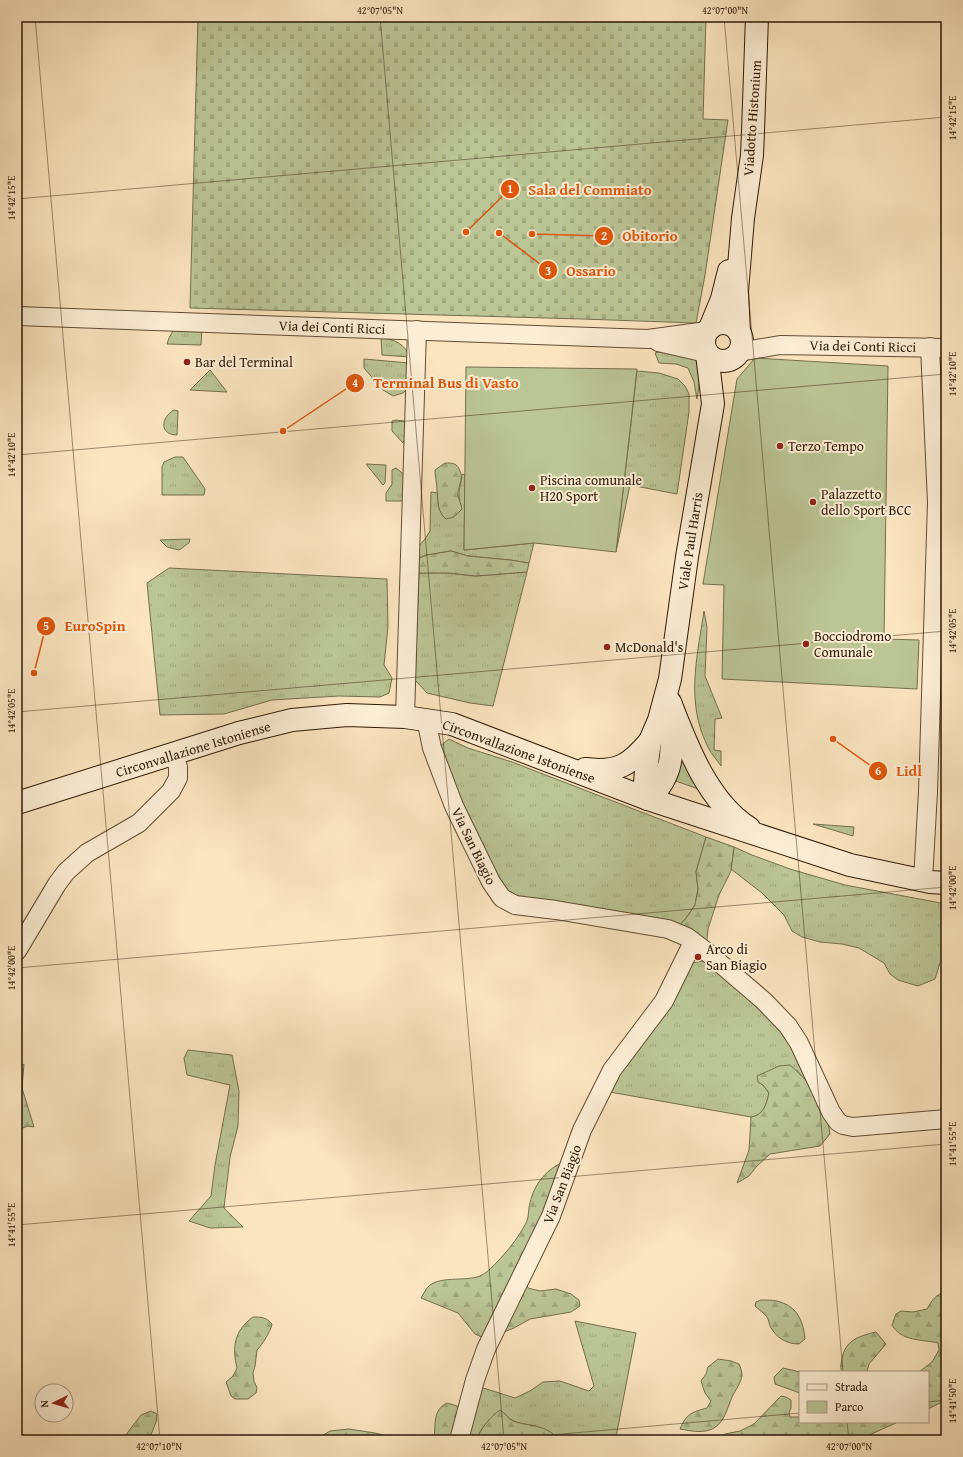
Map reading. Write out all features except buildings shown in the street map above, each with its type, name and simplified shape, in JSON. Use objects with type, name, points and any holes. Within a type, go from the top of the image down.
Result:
[{"type":"main road","name":"Viadotto Histonium","points":[[739,344],[737,291],[743,218],[754,131],[757,17]]},
{"type":"main road","name":"Viadotto Histonium","points":[[708,329],[722,299],[734,246],[743,218]]},
{"type":"main road","points":[[725,323],[733,326],[739,344],[727,361],[721,362],[711,358],[706,353],[703,342],[708,329],[717,324],[725,323]]},
{"type":"main road","name":"Viale Paul Harris","points":[[556,763],[586,769],[610,770],[628,764],[637,757],[650,740],[659,720],[670,679],[687,557],[713,404],[739,344]]},
{"type":"main road","name":"Viale Paul Harris","points":[[706,353],[713,404]]},
{"type":"main road","name":"Viale Paul Harris","points":[[648,799],[658,790],[667,776],[671,758],[672,734],[670,679]]},
{"type":"main road","name":"Viale Paul Harris","points":[[670,702],[696,764],[709,786],[739,821],[762,836]]},
{"type":"main road","name":"Circonvallazione Istoniense","points":[[17,803],[239,734],[292,720],[348,715],[416,718],[452,724],[648,799],[850,864],[923,880],[946,883]]},
{"type":"main road","name":"Viale Paul Harris","points":[[648,799],[645,783],[650,740]]},
{"type":"street","name":"Via dei Conti Ricci","points":[[17,316],[648,339],[706,353]]},
{"type":"street","name":"Via dei Conti Ricci","points":[[648,339],[708,329]]},
{"type":"street","name":"Via San Biagio","points":[[417,330],[416,718],[432,748],[454,806],[491,882],[502,898],[515,905],[556,910],[668,929],[677,932],[693,942],[764,1001],[788,1026],[798,1043],[831,1112],[838,1122],[843,1125],[852,1127],[946,1119]]},
{"type":"street","name":"Via dei Conti Ricci","points":[[739,344],[938,348]]},
{"type":"street","points":[[923,880],[928,792],[937,502],[938,348]]},
{"type":"street","points":[[17,951],[57,884],[66,872],[87,853],[139,823],[171,791],[178,778],[178,767],[174,754]]},
{"type":"street","name":"Via San Biagio","points":[[459,1440],[475,1380],[486,1349],[551,1216],[564,1185],[582,1130],[612,1070],[664,1001],[693,942]]},
{"type":"green space","points":[[198,17],[706,17],[703,119],[728,120],[705,275],[696,323],[190,308]]},
{"type":"green space","points":[[202,326],[201,345],[167,344],[173,331]]},
{"type":"green space","points":[[381,338],[395,341],[408,352],[410,357],[382,355]]},
{"type":"green space","points":[[667,350],[697,360],[701,375],[697,399],[694,382],[688,368],[676,364],[659,363],[655,353]]},
{"type":"green space","points":[[755,358],[888,366],[884,639],[919,640],[917,689],[722,679],[724,585],[703,584],[737,379]]},
{"type":"green space","points":[[364,359],[409,363],[408,388],[403,393],[393,396],[383,390],[364,368]]},
{"type":"green space","points":[[466,367],[637,369],[616,552],[534,543],[464,550]]},
{"type":"green space","points":[[210,370],[227,392],[190,390]]},
{"type":"green space","points":[[637,371],[659,373],[678,379],[685,386],[689,394],[689,412],[677,494],[630,485],[616,552]]},
{"type":"green space","points":[[174,410],[178,411],[177,435],[167,432],[164,426],[166,417]]},
{"type":"green space","points":[[396,420],[408,423],[407,435],[403,443],[392,431],[392,421]]},
{"type":"green space","points":[[175,457],[183,457],[205,489],[204,495],[162,495],[162,467],[164,462]]},
{"type":"green space","points":[[445,463],[458,466],[460,471],[461,480],[458,496],[462,509],[454,517],[446,519],[438,506],[435,470]]},
{"type":"green space","points":[[366,464],[386,465],[385,483],[383,485]]},
{"type":"green space","points":[[396,468],[406,477],[403,501],[386,501],[386,493],[392,484],[392,470]]},
{"type":"green space","points":[[462,474],[465,475],[464,550],[534,543],[529,563],[468,556],[451,551],[427,555],[419,558],[419,546],[430,531],[431,492],[438,493],[439,508],[446,519],[460,500],[459,494]]},
{"type":"green space","points":[[190,539],[189,543],[179,550],[167,547],[160,540]]},
{"type":"green space","points":[[451,551],[468,556],[529,563],[527,572],[476,576],[448,573],[419,573],[419,558],[427,555]]},
{"type":"green space","points":[[169,568],[387,579],[388,627],[384,665],[392,678],[389,693],[380,697],[339,696],[272,700],[224,714],[160,715],[147,583]]},
{"type":"green space","points":[[527,572],[493,706],[470,703],[427,693],[415,680],[419,573],[448,573],[476,576]]},
{"type":"green space","points":[[704,611],[707,627],[705,676],[722,718],[715,719],[714,750],[721,751],[721,766],[710,751],[702,732],[697,715],[695,698],[696,663]]},
{"type":"green space","points":[[449,739],[468,748],[512,762],[706,837],[696,872],[698,889],[695,905],[687,917],[679,926],[506,895],[474,836],[439,747]]},
{"type":"green space","points":[[679,745],[710,793],[670,779]]},
{"type":"green space","points":[[813,824],[854,827],[853,836]]},
{"type":"green space","points":[[706,837],[734,847],[731,871],[719,895],[708,929],[706,949],[679,926],[695,905],[698,889],[696,872]]},
{"type":"green space","points":[[734,847],[790,869],[845,885],[946,904],[946,952],[940,963],[935,979],[918,986],[898,980],[890,974],[884,963],[859,948],[842,944],[820,942],[802,937],[792,931],[784,915],[762,893],[731,869]]},
{"type":"green space","points":[[703,961],[707,962],[787,1032],[814,1085],[806,1082],[797,1070],[758,1082],[763,1085],[769,1093],[762,1112],[751,1117],[604,1091],[692,963]]},
{"type":"green space","points":[[188,1050],[232,1055],[239,1091],[238,1126],[230,1157],[224,1208],[243,1227],[210,1228],[189,1221],[211,1196],[215,1165],[230,1085],[187,1075],[184,1058]]},
{"type":"green space","points":[[24,1064],[22,1088],[34,1127],[28,1126],[17,1130],[17,1069]]},
{"type":"green space","points":[[790,1065],[804,1079],[814,1085],[828,1122],[830,1134],[820,1146],[770,1154],[749,1176],[737,1183],[749,1150],[751,1117],[762,1112],[769,1093],[763,1085],[758,1082],[757,1076],[779,1066]]},
{"type":"green space","points":[[566,1161],[526,1282],[528,1288],[540,1291],[556,1289],[571,1294],[579,1300],[580,1306],[571,1312],[530,1319],[514,1328],[486,1339],[475,1334],[458,1313],[421,1298],[427,1288],[437,1281],[474,1278],[490,1269],[512,1245],[525,1225],[528,1219],[529,1205],[538,1183],[547,1172]]},
{"type":"green space","points":[[946,1292],[946,1400],[929,1408],[929,1371],[920,1371],[932,1362],[939,1350],[938,1343],[907,1337],[896,1330],[892,1325],[896,1314],[901,1311],[913,1312],[927,1309],[940,1294]]},
{"type":"green space","points":[[761,1300],[778,1301],[793,1309],[802,1322],[805,1339],[799,1344],[795,1344],[782,1340],[775,1334],[767,1317],[755,1306],[756,1302]]},
{"type":"green space","points":[[253,1317],[263,1318],[272,1324],[266,1338],[257,1350],[253,1373],[257,1388],[256,1393],[248,1399],[235,1399],[231,1396],[226,1382],[233,1376],[237,1368],[235,1360],[235,1346],[238,1334]]},
{"type":"green space","points":[[575,1321],[636,1333],[616,1437],[617,1440],[552,1440],[553,1434],[540,1427],[515,1421],[504,1413],[491,1420],[484,1427],[478,1435],[477,1440],[463,1440],[477,1386],[515,1398],[530,1391],[543,1382],[560,1381],[589,1391],[594,1386]]},
{"type":"green space","points":[[876,1332],[886,1344],[869,1364],[867,1371],[842,1371],[841,1366],[846,1347],[854,1340],[864,1335]]},
{"type":"green space","points":[[718,1359],[739,1364],[742,1373],[741,1380],[724,1417],[718,1425],[710,1430],[697,1432],[680,1429],[690,1414],[707,1408],[711,1401],[705,1393],[701,1381],[706,1374],[708,1367]]},
{"type":"green space","points":[[783,1368],[799,1372],[799,1393],[775,1384],[774,1377]]},
{"type":"green space","points":[[781,1396],[791,1400],[791,1408],[789,1413],[790,1417],[799,1417],[799,1423],[896,1423],[858,1440],[717,1440],[725,1434],[740,1431],[754,1424]]},
{"type":"green space","points":[[447,1403],[457,1406],[461,1421],[456,1440],[434,1440],[437,1414],[442,1406]]},
{"type":"green space","points":[[500,1410],[513,1421],[544,1428],[553,1434],[552,1440],[477,1440],[486,1423]]},
{"type":"green space","points":[[151,1411],[157,1414],[156,1422],[149,1440],[123,1440],[141,1415]]},
{"type":"green space","points":[[349,1429],[404,1440],[315,1440],[330,1431]]},
{"type":"place","name":"Sala del Commiato","points":[[466,232]]},
{"type":"place","name":"Ossario","points":[[499,233]]},
{"type":"place","name":"Obitorio","points":[[532,234]]},
{"type":"place","name":"Bar del Terminal","points":[[187,362]]},
{"type":"place","name":"Terminal Bus di Vasto","points":[[283,431]]},
{"type":"place","name":"Terzo Tempo","points":[[780,446]]},
{"type":"place","name":"Piscina comunale H20 Sport","points":[[532,488]]},
{"type":"place","name":"Palazzetto dello Sport BCC","points":[[813,502]]},
{"type":"place","name":"Bocciodromo Comunale","points":[[806,644]]},
{"type":"place","name":"McDonald's","points":[[607,647]]},
{"type":"place","name":"EuroSpin","points":[[34,673]]},
{"type":"place","name":"Lidl","points":[[833,739]]},
{"type":"place","name":"Arco di San Biagio","points":[[698,957]]}]
